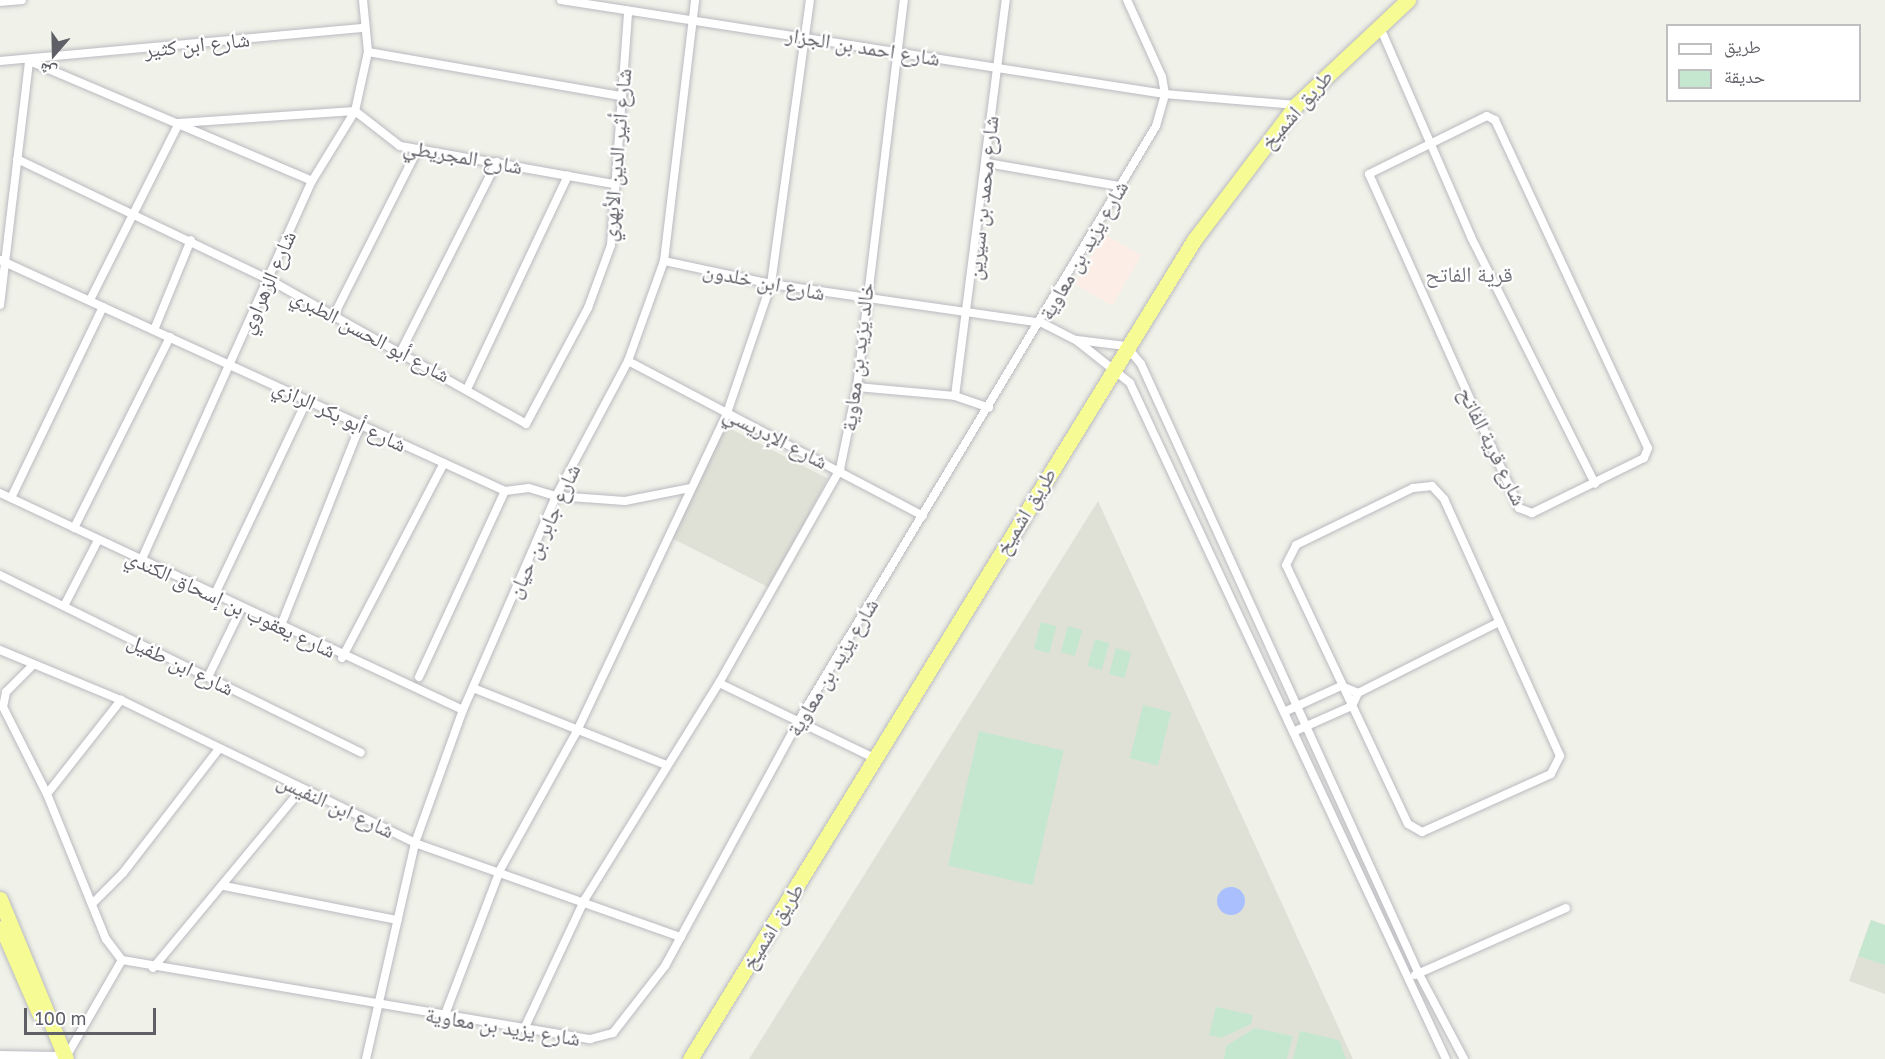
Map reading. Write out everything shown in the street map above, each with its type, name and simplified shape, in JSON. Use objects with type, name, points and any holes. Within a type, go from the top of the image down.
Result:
[{"type":"highway","name":"طريق اشميخ","points":[[690,1059],[1112,368],[1194,240],[1296,105],[1408,0]]},
{"type":"highway","points":[[0,898],[62,1058]]},
{"type":"highway","points":[[0,922],[62,1058]]},
{"type":"street","points":[[0,2],[22,0]]},
{"type":"street","name":"شارع الزهراوي","points":[[141,561],[312,181],[355,111],[368,52],[363,0]]},
{"type":"street","name":"شارع احمد بن الجزار","points":[[561,0],[805,36],[1165,94],[1296,105]]},
{"type":"street","name":"شارع جابر بن حيان","points":[[366,1059],[381,1007],[415,843],[463,710],[556,496],[628,361],[664,261],[695,0]]},
{"type":"street","points":[[444,1017],[500,870],[576,733],[727,413],[771,284],[810,0]]},
{"type":"street","name":"خالد يزيد بن معاوية","points":[[524,1029],[585,899],[664,764],[719,683],[840,469],[856,387],[864,299],[904,0]]},
{"type":"street","name":"شارع محمد بن سيرين","points":[[955,396],[969,314],[1006,0]]},
{"type":"street","points":[[1126,0],[1165,94]]},
{"type":"street","name":"شارع أثير الدين الأبهري","points":[[526,424],[596,284],[611,245],[620,96],[628,11]]},
{"type":"street","points":[[1379,25],[1431,147],[1595,484]]},
{"type":"street","name":"شارع ابن كثير","points":[[0,61],[29,61],[365,27]]},
{"type":"street","points":[[368,52],[620,96]]},
{"type":"street","points":[[0,305],[3,260],[29,61],[312,181]]},
{"type":"street","name":"شارع يزيد بن معاوية","points":[[122,960],[153,968],[381,1007],[590,1040],[613,1033],[681,937],[799,720],[1042,323],[1119,186],[1156,126],[1165,94]]},
{"type":"street","points":[[179,123],[355,111]]},
{"type":"street","name":"شارع المجريطي","points":[[355,111],[385,139],[418,149],[614,184]]},
{"type":"street","name":"شارع قرية الفاتح","points":[[1487,116],[1505,141],[1648,448],[1644,458],[1532,513],[1519,508],[1369,174],[1431,147],[1487,116]]},
{"type":"street","points":[[90,300],[179,123]]},
{"type":"street","points":[[334,315],[418,149]]},
{"type":"street","name":"شارع أبو الحسن الطبري","points":[[17,159],[135,212],[268,279],[468,387],[526,424]]},
{"type":"street","points":[[401,351],[497,162]]},
{"type":"street","points":[[987,163],[1119,186]]},
{"type":"street","points":[[468,387],[568,175]]},
{"type":"street","points":[[154,330],[191,240]]},
{"type":"street","name":"شارع أبو بكر الرازي","points":[[3,260],[505,491],[528,488],[556,496],[625,501],[690,488]]},
{"type":"street","name":"شارع ابن خلدون","points":[[664,261],[771,284],[1042,323],[1076,340]]},
{"type":"street","points":[[11,498],[103,307]]},
{"type":"street","points":[[74,528],[170,337]]},
{"type":"street","points":[[1076,340],[1126,346],[1146,373],[1299,705],[1419,974],[1463,1058]]},
{"type":"street","points":[[1076,340],[1112,368],[1142,397],[1293,732],[1446,1059]]},
{"type":"street","name":"شارع الإدريسي","points":[[628,361],[840,469],[923,516]]},
{"type":"street","points":[[856,387],[955,396],[989,408]]},
{"type":"street","points":[[214,596],[307,400]]},
{"type":"street","points":[[280,628],[361,423]]},
{"type":"street","points":[[343,657],[444,463]]},
{"type":"street","points":[[1413,488],[1438,490],[1559,750],[1559,764],[1551,774],[1435,829],[1414,830],[1341,686],[1287,557],[1296,545],[1413,488]]},
{"type":"street","points":[[420,677],[505,491]]},
{"type":"street","name":"شارع يعقوب بن إسحاق الكندي","points":[[0,493],[280,628],[463,710]]},
{"type":"street","points":[[64,606],[98,540]]},
{"type":"street","name":"شارع ابن طفيل","points":[[0,575],[361,753]]},
{"type":"street","points":[[208,677],[241,609]]},
{"type":"street","points":[[1293,732],[1352,706],[1358,693],[1499,622]]},
{"type":"street","name":"شارع ابن النفيس","points":[[0,650],[121,700],[301,790],[415,843],[585,899],[681,937]]},
{"type":"street","points":[[0,1055],[62,1058],[122,960],[92,904],[47,794],[3,707],[6,692],[33,665]]},
{"type":"street","points":[[719,683],[874,758]]},
{"type":"street","points":[[1284,712],[1341,686],[1358,693]]},
{"type":"street","points":[[473,688],[576,733],[664,764]]},
{"type":"street","points":[[47,794],[121,700]]},
{"type":"street","points":[[92,904],[123,873],[219,749]]},
{"type":"street","points":[[153,968],[224,886],[301,790]]},
{"type":"street","points":[[224,886],[398,920]]},
{"type":"street","points":[[1408,978],[1566,908]]},
{"type":"shaded area","points":[[1104,234],[1141,256],[1112,306],[1075,284]]},
{"type":"shaded area","points":[[725,426],[827,478],[771,589],[669,536]]},
{"type":"shaded area","points":[[1098,501],[1353,1059],[749,1059]]},
{"type":"shaded area","points":[[1871,920],[1885,925],[1885,994],[1849,981]]},
{"type":"green space","points":[[1041,622],[1056,626],[1049,653],[1034,649]]},
{"type":"green space","points":[[1068,626],[1082,630],[1075,656],[1061,652]]},
{"type":"green space","points":[[1095,639],[1109,643],[1102,670],[1087,666]]},
{"type":"green space","points":[[1116,648],[1131,652],[1124,678],[1109,674]]},
{"type":"green space","points":[[1143,705],[1171,712],[1158,765],[1130,758]]},
{"type":"green space","points":[[979,731],[1064,751],[1033,885],[948,865]]},
{"type":"green space","points":[[1871,920],[1885,925],[1885,965],[1858,956]]},
{"type":"green space","points":[[1216,1007],[1253,1015],[1251,1024],[1221,1038],[1209,1035]]},
{"type":"green space","points":[[1255,1028],[1293,1036],[1287,1059],[1224,1059],[1226,1046]]},
{"type":"green space","points":[[1300,1031],[1339,1040],[1346,1059],[1293,1059]]},
{"type":"water","points":[[1231,887],[1241,891],[1245,901],[1241,911],[1231,915],[1221,911],[1217,901],[1221,891]]},
{"type":"district","name":"قرية الفاتح","points":[[1469,274]]}]
